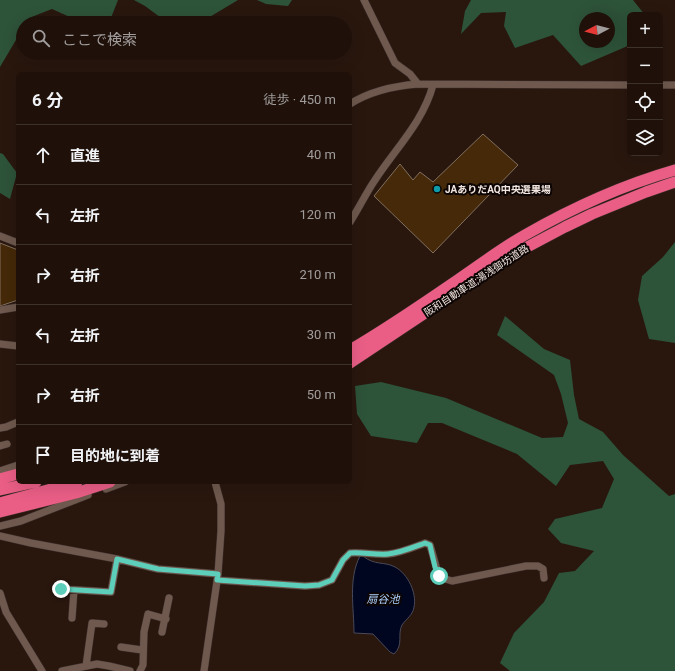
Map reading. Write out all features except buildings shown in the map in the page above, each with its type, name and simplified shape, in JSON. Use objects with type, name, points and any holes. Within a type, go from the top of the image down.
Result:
[{"type":"highway","name":"阪和自動車道;湯浅御坊道路","points":[[352,358],[403,317],[524,235],[572,210],[602,197],[675,170]]},
{"type":"highway","name":"阪和自動車道;湯浅御坊道路","points":[[352,358],[530,245],[592,214],[675,182]]},
{"type":"highway","points":[[0,479],[16,475]]},
{"type":"highway","points":[[0,490],[27,484]]},
{"type":"highway","points":[[0,503],[70,484]]},
{"type":"highway","points":[[0,512],[76,493],[104,484]]},
{"type":"street","points":[[364,0],[395,63],[410,74],[418,84]]},
{"type":"street","points":[[352,103],[382,90],[418,84],[627,85]]},
{"type":"street","points":[[352,219],[375,180],[418,121],[430,97],[433,85]]},
{"type":"street","points":[[663,85],[675,85]]},
{"type":"street","points":[[0,236],[16,242]]},
{"type":"street","points":[[0,310],[16,307]]},
{"type":"street","points":[[0,344],[16,346]]},
{"type":"street","points":[[0,428],[16,423]]},
{"type":"street","points":[[0,471],[16,466]]},
{"type":"street","points":[[0,526],[21,521],[75,499],[119,484]]},
{"type":"street","points":[[204,671],[218,577],[221,531],[221,504],[216,484]]},
{"type":"street","points":[[0,536],[117,559],[158,569],[305,586],[319,585],[332,580],[343,560],[350,553],[360,552],[390,554],[425,543],[430,545],[435,567],[439,576],[452,581],[526,566],[538,566],[543,569],[544,578]]},
{"type":"street","points":[[61,589],[111,592],[117,559]]},
{"type":"street","points":[[72,618],[74,590]]},
{"type":"street","points":[[0,593],[6,612],[42,671]]},
{"type":"street","points":[[162,632],[166,619],[169,598]]},
{"type":"street","points":[[140,671],[143,661],[142,650],[148,614],[166,619]]},
{"type":"street","points":[[86,666],[92,623],[104,624]]},
{"type":"street","points":[[121,647],[142,650]]},
{"type":"street","points":[[62,671],[97,664],[130,671]]},
{"type":"green space","points":[[0,0],[118,0],[112,16],[68,16],[52,9],[34,16],[16,16],[16,40],[0,67]]},
{"type":"green space","points":[[134,0],[238,0],[211,16],[159,16]]},
{"type":"green space","points":[[257,0],[292,0],[288,6],[266,4]]},
{"type":"green space","points":[[471,0],[633,0],[643,12],[627,12],[627,46],[581,66],[553,35],[515,48],[504,26],[506,12],[481,13],[461,34],[465,11]]},
{"type":"green space","points":[[0,153],[3,154],[16,172],[16,177],[10,199],[0,193]]},
{"type":"green space","points":[[675,242],[675,343],[649,339],[638,300],[642,276],[663,257]]},
{"type":"green space","points":[[505,316],[544,349],[570,360],[574,395],[579,419],[603,432],[623,455],[669,496],[675,494],[675,671],[510,671],[500,663],[514,633],[544,602],[559,573],[575,571],[594,551],[561,543],[548,529],[555,519],[602,508],[614,479],[603,461],[570,465],[556,486],[517,454],[442,423],[428,423],[417,443],[371,436],[357,414],[355,386],[381,382],[446,398],[542,438],[563,437],[568,423],[561,394],[554,375],[497,335]]},
{"type":"water","name":"扇谷池","points":[[360,556],[375,562],[391,565],[400,570],[408,579],[413,590],[415,602],[413,610],[411,615],[402,625],[399,647],[394,654],[390,652],[373,634],[354,633],[353,584],[356,565]]},
{"type":"place","name":"JAありだAQ中央選果場","points":[[437,189]]},
{"type":"route","points":[[61,589],[111,592],[117,559],[158,569],[218,574],[217,580],[305,586],[319,585],[332,580],[343,560],[350,553],[360,552],[390,554],[425,543],[430,545],[435,567],[439,576]]}]
